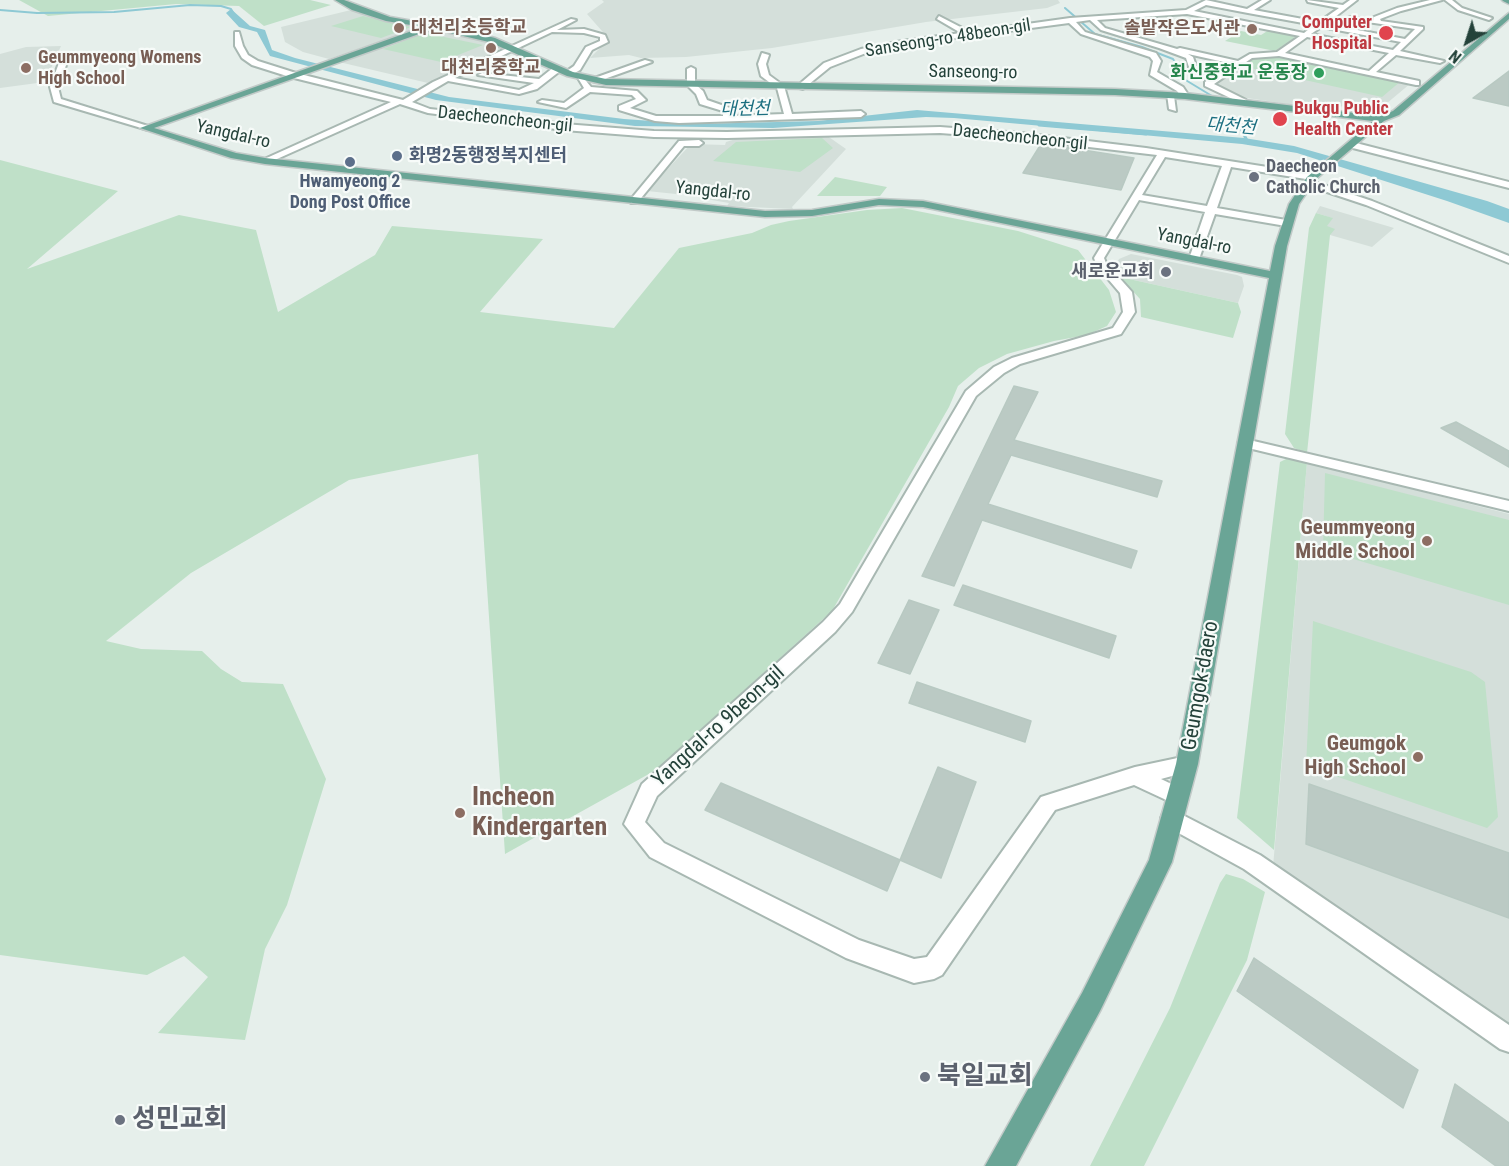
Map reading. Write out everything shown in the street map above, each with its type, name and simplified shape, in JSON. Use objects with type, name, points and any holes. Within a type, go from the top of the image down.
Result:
[{"type":"main road","name":"Sanseong-ro","points":[[338,0],[370,14],[464,32],[512,49],[582,78],[591,84],[1002,89],[1185,96],[1381,119]]},
{"type":"main road","points":[[1480,26],[1497,12]]},
{"type":"main road","points":[[1354,131],[1396,113],[1509,15]]},
{"type":"main road","name":"Sanseong-ro","points":[[328,63],[431,27]]},
{"type":"main road","points":[[1432,69],[1443,59]]},
{"type":"main road","name":"Yangdal-ro","points":[[145,128],[328,63]]},
{"type":"main road","points":[[1407,90],[1424,76]]},
{"type":"main road","points":[[1381,119],[1384,110],[1389,106]]},
{"type":"main road","points":[[1318,110],[1366,107]]},
{"type":"main road","points":[[1318,110],[1354,131]]},
{"type":"main road","name":"Yangdal-ro","points":[[145,128],[235,156],[765,214],[812,213],[879,202],[923,204],[1276,276]]},
{"type":"main road","points":[[1352,146],[1354,131]]},
{"type":"main road","name":"Geumgok-daero","points":[[1000,1166],[1091,1002],[1160,862],[1186,764],[1286,223],[1294,204],[1311,179],[1352,146]]},
{"type":"street","points":[[1248,11],[1267,0]]},
{"type":"street","points":[[1279,54],[1354,0]]},
{"type":"street","points":[[1380,22],[1376,18],[1399,9],[1439,0]]},
{"type":"street","points":[[1448,0],[1460,9],[1489,18]]},
{"type":"street","points":[[1301,7],[1310,1],[1344,7]]},
{"type":"street","points":[[1187,12],[1208,2],[1407,41]]},
{"type":"street","points":[[1187,12],[1394,53],[1443,59]]},
{"type":"street","name":"Sanseong-ro 48beon-gil","points":[[800,87],[827,65],[864,51],[902,43],[1070,20],[1187,12]]},
{"type":"street","points":[[1285,18],[1293,12]]},
{"type":"street","points":[[1333,16],[1421,28],[1371,73]]},
{"type":"street","points":[[939,18],[968,34]]},
{"type":"street","points":[[1092,18],[1103,29],[1162,46],[1239,63]]},
{"type":"street","points":[[265,160],[404,101],[573,20]]},
{"type":"street","points":[[1070,20],[1083,33],[1153,55],[1157,61],[1153,73],[1180,89],[1185,96]]},
{"type":"street","points":[[544,34],[584,31],[603,36],[604,42],[589,49],[577,68],[568,74]]},
{"type":"street","name":"Daecheoncheon-gil","points":[[237,33],[239,46],[245,56],[255,63],[404,101],[428,111],[541,125],[716,142],[722,141],[727,135],[940,130],[1021,136],[1227,164],[1311,179],[1509,260]]},
{"type":"street","points":[[1337,50],[1345,43]]},
{"type":"street","points":[[1162,46],[1189,57],[1193,68],[1222,74]]},
{"type":"street","points":[[1242,102],[1208,84],[1250,56],[1279,54],[1416,83]]},
{"type":"street","points":[[765,55],[762,64],[765,76],[778,86],[789,116]]},
{"type":"street","points":[[1321,63],[1329,56]]},
{"type":"street","name":"Yangdal-ro","points":[[65,57],[54,87],[57,100],[145,128]]},
{"type":"street","points":[[542,102],[566,106],[591,84],[648,62]]},
{"type":"street","points":[[448,79],[519,92],[541,82],[557,69]]},
{"type":"street","points":[[691,69],[691,85],[700,93],[703,102],[727,110],[727,118]]},
{"type":"street","points":[[466,71],[541,82]]},
{"type":"street","points":[[509,78],[518,72]]},
{"type":"street","points":[[591,84],[634,93],[642,100],[622,108],[655,118],[679,120],[861,114],[844,110],[786,105]]},
{"type":"street","points":[[634,93],[648,84]]},
{"type":"street","points":[[1170,96],[1173,109]]},
{"type":"street","points":[[634,201],[684,139]]},
{"type":"street","points":[[1352,146],[1412,159],[1509,185]]},
{"type":"street","points":[[1108,242],[1162,154]]},
{"type":"street","points":[[1194,260],[1227,164]]},
{"type":"street","points":[[1136,197],[1286,223]]},
{"type":"street","name":"Yangdal-ro 9beon-gil","points":[[1108,242],[1099,258],[1101,264],[1126,292],[1128,302],[1129,312],[1117,331],[1016,361],[999,370],[971,394],[846,608],[829,627],[649,790],[634,824],[657,850],[854,950],[914,971],[934,967],[1048,803],[1135,776],[1186,764]]},
{"type":"street","points":[[1245,443],[1509,506]]},
{"type":"street","points":[[1135,776],[1177,796]]},
{"type":"street","points":[[1171,818],[1252,862],[1509,1040]]},
{"type":"shaded area","points":[[602,0],[1058,0],[1060,3],[1047,8],[926,22],[772,48],[686,57],[641,58],[629,55],[590,58],[609,39],[587,14],[604,2]]},
{"type":"shaded area","name":"대천리초등학교","points":[[351,10],[421,27],[329,59],[303,52],[285,42],[281,27]]},
{"type":"shaded area","name":"대천리중학교","points":[[431,29],[470,37],[502,48],[428,83],[339,62]]},
{"type":"shaded area","name":"Geummyeong Womens High School","points":[[61,46],[45,82],[0,88],[0,54],[26,47]]},
{"type":"shaded area","points":[[1278,55],[1411,83],[1386,104],[1315,108],[1240,97],[1214,83],[1251,57]]},
{"type":"shaded area","points":[[826,135],[846,149],[792,207],[793,209],[727,206],[729,203],[706,199],[710,193],[682,187],[676,194],[647,191],[691,144],[725,145],[726,142],[736,139]]},
{"type":"shaded area","points":[[1320,206],[1394,228],[1372,247],[1330,235],[1326,226],[1332,218],[1316,213]]},
{"type":"shaded area","points":[[1131,254],[1242,277],[1244,286],[1238,303],[1120,277],[1116,266],[1119,259]]},
{"type":"shaded area","points":[[1307,462],[1509,514],[1509,1027],[1273,867]]},
{"type":"green space","points":[[19,0],[310,0],[331,5],[264,26],[239,6],[176,4],[48,16]]},
{"type":"green space","points":[[363,16],[411,27],[381,38],[331,26]]},
{"type":"green space","points":[[1269,30],[1293,34],[1294,38],[1275,51],[1225,41],[1241,31],[1261,35]]},
{"type":"green space","points":[[425,33],[483,45],[441,62],[383,49]]},
{"type":"green space","name":"화신중학교 운동장","points":[[1281,56],[1401,81],[1382,97],[1241,66],[1252,58]]},
{"type":"green space","points":[[822,138],[833,148],[800,172],[713,161],[736,142]]},
{"type":"green space","points":[[0,160],[118,191],[27,269],[179,215],[256,230],[278,312],[375,255],[392,226],[543,239],[480,312],[614,328],[679,248],[752,233],[789,221],[867,210],[902,208],[1018,231],[1078,250],[1109,290],[1116,312],[1107,326],[1087,335],[1007,354],[979,368],[958,386],[949,407],[832,611],[656,770],[505,854],[478,454],[349,480],[191,573],[106,641],[141,649],[202,651],[221,669],[242,682],[283,684],[326,779],[287,905],[265,949],[245,1040],[158,1033],[208,977],[184,956],[147,975],[0,955]]},
{"type":"green space","points":[[835,177],[887,187],[880,196],[817,196]]},
{"type":"green space","points":[[1316,213],[1333,218],[1327,226],[1335,229],[1330,235],[1307,453],[1294,448],[1285,434],[1309,228]]},
{"type":"green space","points":[[1120,277],[1238,303],[1241,312],[1233,338],[1141,317],[1140,299]]},
{"type":"green space","points":[[1288,458],[1307,462],[1274,850],[1237,818],[1280,462]]},
{"type":"green space","points":[[1325,473],[1509,520],[1509,605],[1323,550]]},
{"type":"green space","points":[[1313,621],[1471,672],[1485,682],[1498,817],[1487,828],[1306,766]]},
{"type":"green space","points":[[1226,874],[1243,879],[1265,892],[1247,960],[1144,1166],[1090,1166],[1170,1008],[1220,883]]},
{"type":"water","name":"대천천","points":[[231,9],[250,26],[265,30],[272,50],[295,58],[449,97],[624,119],[695,124],[818,121],[917,110],[1244,138],[1294,146],[1487,201],[1509,209],[1509,223],[1297,153],[1242,144],[926,117],[773,128],[635,126],[436,100],[270,56],[257,32],[239,27],[226,13]]},
{"type":"building","points":[[1509,71],[1509,106],[1473,98]]},
{"type":"building","points":[[1041,144],[1134,158],[1121,190],[1023,173]]},
{"type":"building","points":[[1014,386],[1038,392],[1014,440],[1162,481],[1157,497],[1011,455],[988,504],[1137,551],[1131,568],[982,520],[954,586],[922,576]]},
{"type":"building","points":[[1456,422],[1509,451],[1509,467],[1441,428]]},
{"type":"building","points":[[963,585],[1116,636],[1109,658],[954,605]]},
{"type":"building","points":[[909,600],[939,610],[910,674],[878,663]]},
{"type":"building","points":[[917,682],[1031,721],[1025,742],[909,703]]},
{"type":"building","points":[[938,767],[976,782],[941,878],[900,860]]},
{"type":"building","points":[[721,783],[900,860],[887,891],[705,810]]},
{"type":"building","name":"Geumgok High School","points":[[1309,784],[1509,853],[1509,918],[1306,844]]},
{"type":"building","points":[[1254,958],[1418,1070],[1403,1108],[1237,991]]},
{"type":"building","points":[[1455,1084],[1509,1123],[1509,1166],[1496,1166],[1442,1127]]},
{"type":"waterway","name":"대천천","points":[[0,10],[37,13],[114,12],[190,5],[221,6],[231,9],[234,14]]},
{"type":"waterway","points":[[1065,8],[1095,34],[1142,47],[1173,59],[1175,62],[1171,68],[1174,73],[1212,96]]},
{"type":"waterway","name":"대천천","points":[[1039,125],[1146,134]]},
{"type":"waterway","points":[[1241,128],[1248,143]]},
{"type":"place","name":"대천리초등학교","points":[[399,28]]},
{"type":"place","name":"솔밭작은도서관","points":[[1252,29]]},
{"type":"place","name":"Computer Hospital","points":[[1386,33]]},
{"type":"place","name":"대천리중학교","points":[[491,48]]},
{"type":"place","name":"Geummyeong Womens High School","points":[[26,68]]},
{"type":"place","name":"화신중학교 운동장","points":[[1319,73]]},
{"type":"place","name":"Bukgu Public Health Center","points":[[1280,119]]},
{"type":"place","name":"화명2동행정복지센터","points":[[397,156]]},
{"type":"place","name":"Hwamyeong 2 Dong Post Office","points":[[350,162]]},
{"type":"place","name":"Daecheon Catholic Church","points":[[1254,177]]},
{"type":"place","name":"새로운교회","points":[[1166,272]]},
{"type":"place","name":"Geummyeong Middle School","points":[[1427,541]]},
{"type":"place","name":"Geumgok High School","points":[[1418,757]]},
{"type":"place","name":"Incheon Kindergarten","points":[[460,813]]},
{"type":"place","name":"북일교회","points":[[925,1077]]},
{"type":"place","name":"성민교회","points":[[120,1120]]}]
